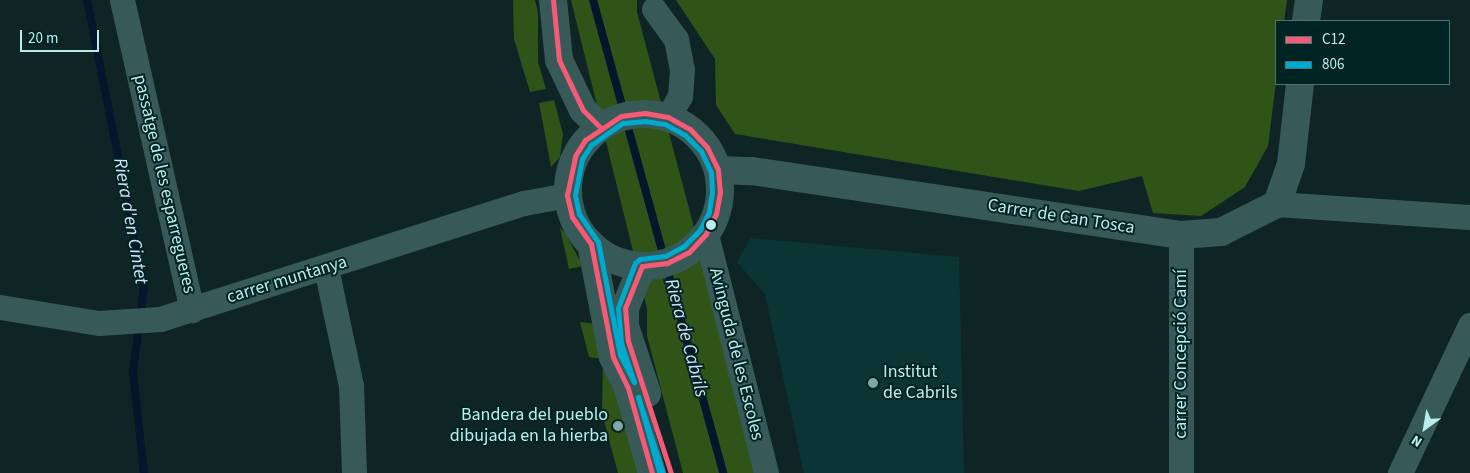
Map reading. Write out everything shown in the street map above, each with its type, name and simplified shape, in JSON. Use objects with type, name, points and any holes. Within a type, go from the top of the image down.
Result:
[{"type":"street","name":"passatge de les esparregueres","points":[[122,0],[192,310]]},
{"type":"street","points":[[553,0],[559,60],[583,110],[600,127]]},
{"type":"street","points":[[1306,20],[1309,0]]},
{"type":"street","points":[[654,9],[676,39],[682,69],[680,96],[668,117]]},
{"type":"street","points":[[1300,85],[1291,164],[1278,204],[1470,217]]},
{"type":"street","points":[[591,244],[620,262],[642,266],[667,263],[689,252],[706,234],[716,214],[720,192],[718,170],[708,147],[690,129],[668,117],[645,113],[621,116],[600,127],[585,140],[575,156],[567,195],[572,216],[591,244],[613,357],[628,388],[652,473]]},
{"type":"street","name":"Carrer de Can Tosca","points":[[718,170],[752,171],[1181,236],[1221,232],[1278,204]]},
{"type":"street","name":"carrer muntanya","points":[[0,307],[100,324],[160,319],[326,268],[524,203],[567,195]]},
{"type":"street","name":"Avinguda de les Escoles","points":[[706,234],[766,473]]},
{"type":"street","name":"carrer Concepció Camí","points":[[1181,236],[1181,473]]},
{"type":"street","points":[[642,266],[625,308],[625,326],[671,473]]},
{"type":"street","points":[[326,268],[351,386],[354,473]]},
{"type":"street","points":[[1400,473],[1470,324]]},
{"type":"shaded area","name":"Institut de Cabrils","points":[[751,238],[959,257],[964,473],[804,473],[765,294],[737,262]]},
{"type":"green space","points":[[513,0],[535,0],[538,13],[538,62],[546,89],[530,92],[514,39]]},
{"type":"green space","points":[[571,0],[637,0],[637,12],[759,473],[683,473],[647,336],[647,308]]},
{"type":"green space","points":[[676,0],[1287,0],[1284,20],[1275,20],[1276,85],[1268,146],[1245,187],[1201,216],[1153,213],[1142,176],[1079,191],[735,134],[716,105],[715,59]]},
{"type":"green space","points":[[554,100],[563,134],[560,157],[551,167],[539,103]]},
{"type":"green space","points":[[560,228],[565,233],[583,266],[569,269]]},
{"type":"green space","points":[[580,322],[596,324],[646,473],[618,473],[602,413],[603,359],[589,357]]},
{"type":"waterway","name":"Riera d'en Cintet","points":[[87,0],[144,287],[133,372],[144,473]]},
{"type":"waterway","name":"Riera de Cabrils","points":[[593,0],[723,473]]},
{"type":"transit line","name":"C12","points":[[553,0],[559,60],[583,110],[600,127]]},
{"type":"transit line","name":"C12","points":[[652,473],[628,388],[613,357],[591,244],[572,217],[567,195],[575,156],[585,140],[621,116],[645,113],[668,117],[690,129],[707,147],[718,170],[720,192],[716,214],[706,234],[689,252],[667,263],[642,266],[625,308],[628,341],[671,473]]},
{"type":"transit line","name":"806","points":[[645,121],[665,124],[685,135],[701,151],[711,172],[712,192],[709,212],[700,230],[684,246],[665,256],[640,259],[635,263],[618,308],[621,343],[634,382],[620,355],[598,242],[579,214],[575,195],[582,159],[591,145],[623,123],[645,121]]},
{"type":"transit line","name":"806","points":[[659,471],[638,397],[663,473]]},
{"type":"place","name":"Institut de Cabrils","points":[[873,383]]},
{"type":"place","name":"Bandera del pueblo dibujada en la hierba","points":[[618,426]]}]
